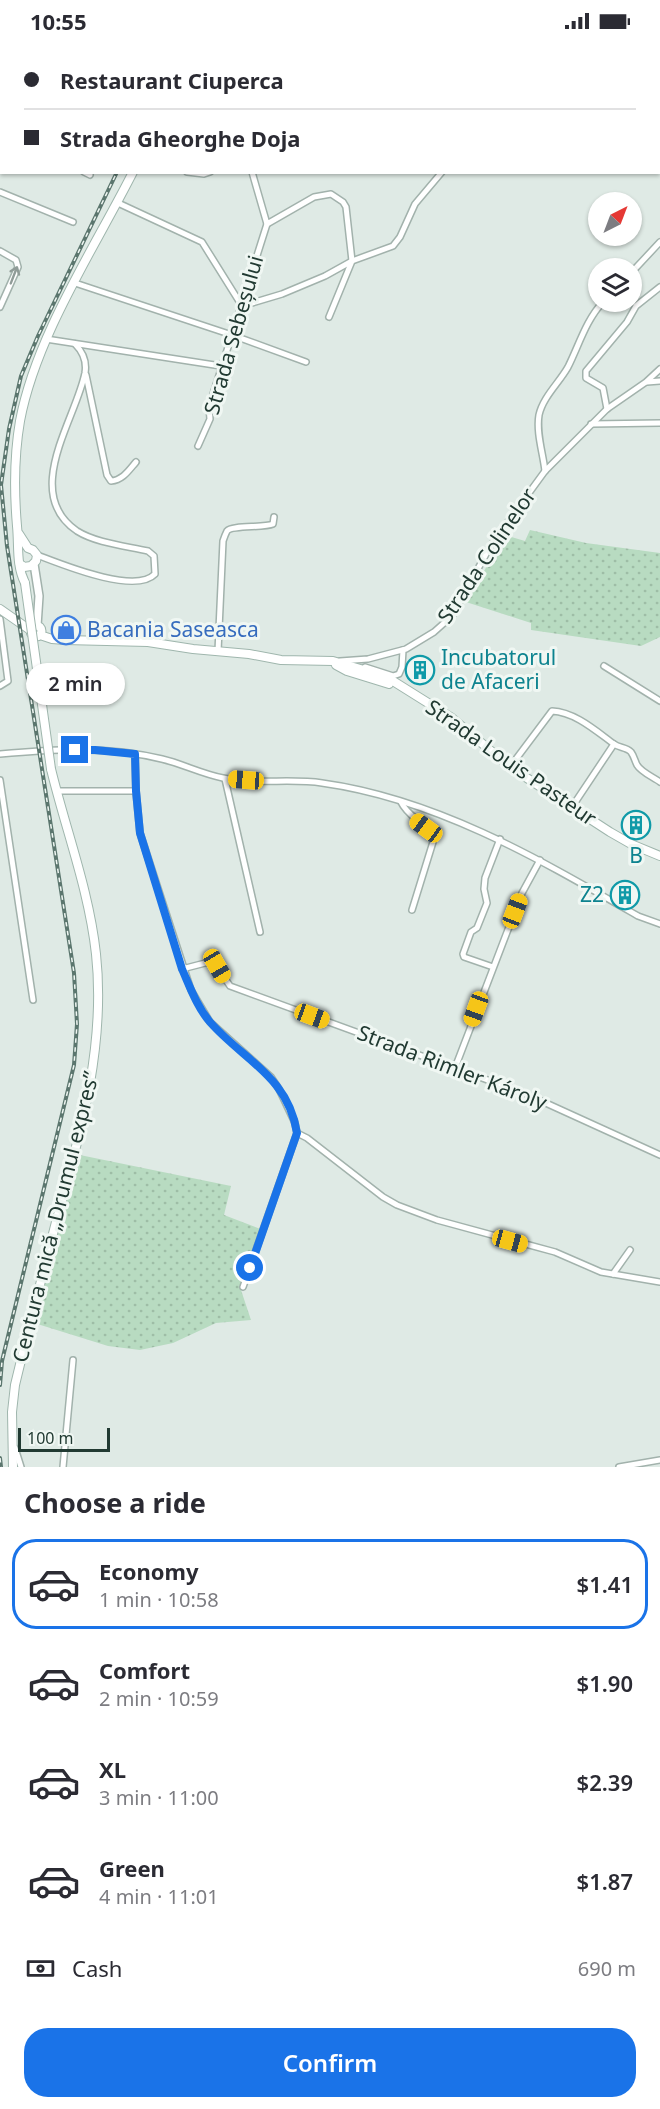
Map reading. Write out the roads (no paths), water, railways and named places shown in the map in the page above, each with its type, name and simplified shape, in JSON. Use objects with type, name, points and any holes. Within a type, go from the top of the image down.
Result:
[{"type":"main road","name":"Centura mică „Drumul expres”","points":[[13,1467],[12,1412],[15,1386],[81,1127],[93,1067],[98,1011],[96,955],[92,923],[85,889],[51,769],[25,584],[29,564],[17,559],[15,475],[20,421],[46,339],[132,174]]},
{"type":"main road","points":[[17,529],[28,548],[33,550],[29,564]]},
{"type":"main road","points":[[18,554],[22,549],[28,548]]},
{"type":"main road","points":[[0,609],[34,628]]},
{"type":"main road","name":"Strada Louis Pasteur","points":[[34,628],[34,636],[40,635],[52,639],[148,642],[281,660],[333,662],[365,668],[393,681],[452,718],[510,767],[572,807],[631,844],[660,856]]},
{"type":"main road","name":"Strada Louis Pasteur","points":[[333,662],[346,670],[387,684],[396,684]]},
{"type":"street","points":[[253,174],[267,224],[314,197],[331,194],[346,207],[352,261],[329,317]]},
{"type":"street","points":[[118,203],[202,242],[242,306],[282,294],[326,276],[352,261],[393,246],[400,237],[415,204],[440,174]]},
{"type":"street","points":[[0,192],[73,222]]},
{"type":"street","name":"Strada Sebeșului","points":[[198,446],[210,419],[209,406],[267,224]]},
{"type":"street","points":[[642,261],[660,242]]},
{"type":"street","points":[[0,250],[16,260],[18,267],[0,307]]},
{"type":"street","points":[[75,283],[306,362]]},
{"type":"street","points":[[607,409],[603,387],[586,378],[586,371],[627,322],[636,306],[660,287]]},
{"type":"street","points":[[545,471],[538,425],[540,412],[548,395],[567,369],[588,322],[596,312]]},
{"type":"street","points":[[46,339],[221,366]]},
{"type":"street","points":[[75,344],[83,353],[85,373],[107,475],[111,481],[117,481],[136,462]]},
{"type":"street","name":"Strada Colinelor","points":[[333,662],[368,658],[403,650],[434,633],[452,616],[491,545],[545,471],[607,409],[646,382],[660,369]]},
{"type":"street","points":[[29,564],[108,580],[151,579],[155,574],[154,556],[148,551],[79,532],[67,523],[56,505],[53,469],[57,449],[85,373]]},
{"type":"street","points":[[646,382],[660,381]]},
{"type":"street","points":[[591,424],[660,423]]},
{"type":"street","points":[[218,651],[223,541],[226,531],[231,528],[266,527],[273,524],[273,517]]},
{"type":"street","points":[[29,564],[38,581],[40,609],[34,628]]},
{"type":"street","points":[[0,619],[8,675],[8,681],[0,686]]},
{"type":"street","points":[[368,658],[365,668],[393,676],[399,674],[402,667],[403,650]]},
{"type":"street","points":[[604,666],[660,701]]},
{"type":"street","points":[[510,767],[552,711],[561,712],[601,732],[614,744],[631,752],[638,767],[660,782]]},
{"type":"street","points":[[572,807],[614,744]]},
{"type":"street","points":[[0,754],[95,750],[135,754],[164,760],[225,779],[321,782],[368,792],[500,839],[638,916],[660,924]]},
{"type":"street","points":[[135,754],[140,833],[182,969],[191,990],[210,1022],[271,1077],[291,1114],[297,1133],[243,1287]]},
{"type":"street","points":[[225,779],[260,932]]},
{"type":"street","points":[[0,780],[33,1000]]},
{"type":"street","points":[[57,791],[136,791]]},
{"type":"street","points":[[401,802],[410,816],[432,834],[433,842],[412,910]]},
{"type":"street","points":[[494,967],[464,957],[463,954],[471,932],[477,928],[487,903],[484,889],[485,878],[500,839]]},
{"type":"street","points":[[455,1068],[522,893],[540,860]]},
{"type":"street","name":"Strada Rimler Károly","points":[[182,969],[213,961],[230,986],[526,1094],[660,1155]]},
{"type":"street","points":[[297,1133],[308,1138],[383,1197],[397,1205],[437,1220],[555,1252],[601,1272],[660,1282]]},
{"type":"street","points":[[613,1274],[630,1250]]},
{"type":"street","points":[[63,1467],[73,1360]]},
{"type":"street","points":[[13,1442],[21,1467]]},
{"type":"street","points":[[619,1467],[660,1460]]},
{"type":"railway","points":[[0,1385],[2,1361],[74,1065],[77,1024],[74,973],[7,546],[1,485],[9,429],[21,376],[116,174]]},
{"type":"railway","points":[[0,1458],[1,1467]]},
{"type":"place","name":"Bacania Saseasca","points":[[66,630]]},
{"type":"place","name":"Incubatorul de Afaceri","points":[[420,670]]},
{"type":"place","name":"B","points":[[636,825]]},
{"type":"place","name":"Z2","points":[[625,895]]}]
